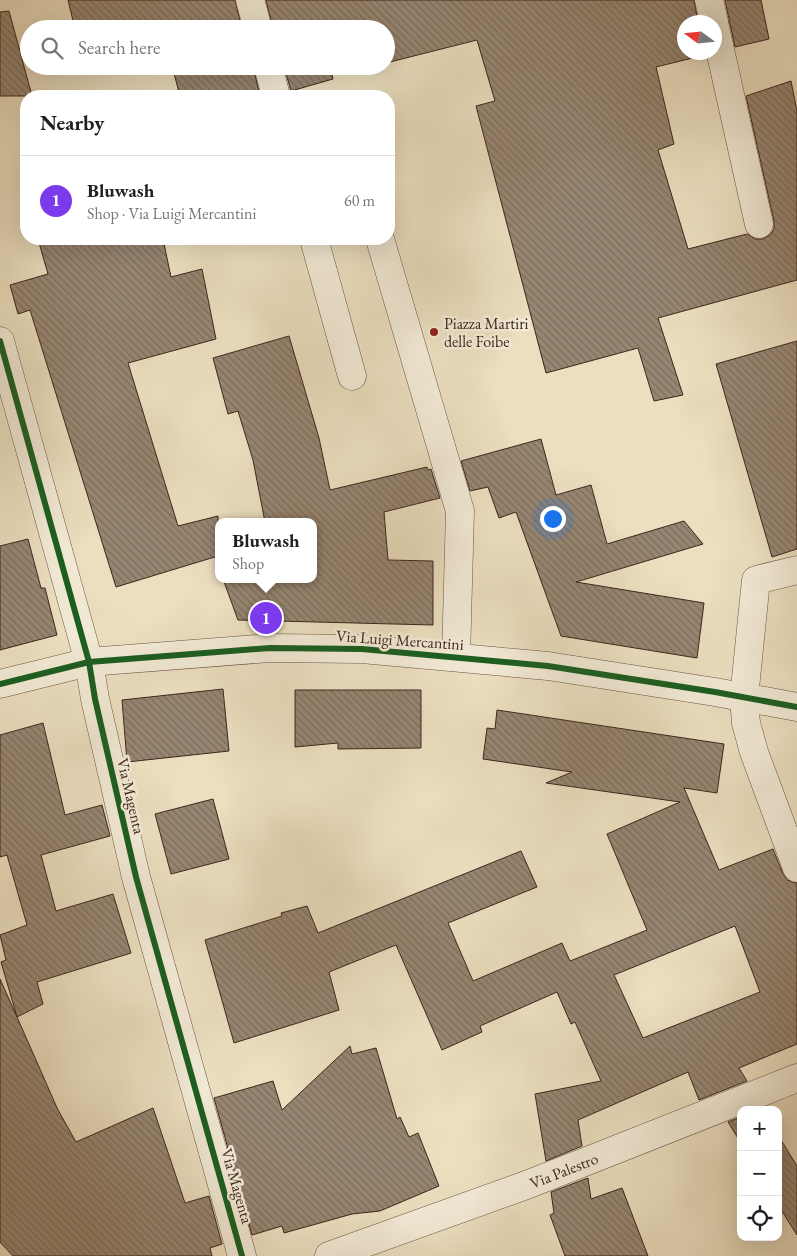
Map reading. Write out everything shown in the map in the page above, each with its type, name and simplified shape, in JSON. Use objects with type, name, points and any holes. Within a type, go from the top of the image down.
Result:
[{"type":"street","points":[[250,0],[256,20]]},
{"type":"street","points":[[709,0],[712,15]]},
{"type":"street","points":[[722,59],[759,224]]},
{"type":"street","points":[[270,75],[274,90]]},
{"type":"street","points":[[316,245],[352,376]]},
{"type":"street","points":[[382,245],[460,511],[456,657]]},
{"type":"street","name":"Via Magenta","points":[[0,340],[89,662],[95,699],[136,877],[242,1256]]},
{"type":"street","points":[[797,570],[756,580],[744,698],[746,723],[754,752],[797,868]]},
{"type":"street","name":"Via Luigi Mercantini","points":[[0,684],[89,662],[270,648],[362,649],[548,666],[797,707]]},
{"type":"street","name":"Via Palestro","points":[[329,1256],[530,1184],[797,1078]]},
{"type":"building","points":[[68,0],[235,0],[240,20],[73,20]]},
{"type":"building","points":[[266,0],[694,0],[697,15],[677,15],[677,60],[685,60],[656,67],[674,144],[658,150],[688,249],[747,234],[755,239],[763,239],[770,235],[774,229],[774,221],[746,96],[791,81],[797,111],[797,280],[658,318],[683,395],[654,401],[638,348],[546,373],[476,106],[495,101],[477,40],[395,61],[395,20],[271,20]]},
{"type":"building","points":[[725,0],[761,0],[769,39],[735,47]]},
{"type":"building","points":[[9,11],[20,52],[20,75],[26,75],[30,90],[20,90],[20,96],[0,96],[0,12]]},
{"type":"building","points":[[174,75],[255,75],[259,90],[178,90]]},
{"type":"building","points":[[287,75],[332,75],[333,79],[291,90]]},
{"type":"building","points":[[40,245],[164,245],[171,277],[202,269],[216,339],[128,363],[178,526],[218,516],[218,518],[215,518],[215,557],[116,587],[30,310],[18,314],[10,285],[48,274]]},
{"type":"building","points":[[289,336],[319,438],[330,490],[427,467],[428,470],[431,469],[440,498],[384,512],[388,560],[433,561],[433,625],[238,620],[224,583],[317,583],[317,518],[264,518],[253,460],[238,411],[228,414],[213,358]]},
{"type":"building","points":[[797,341],[797,549],[772,557],[716,364]]},
{"type":"building","points":[[541,439],[556,495],[591,485],[607,544],[684,521],[703,544],[576,582],[704,603],[697,658],[561,636],[516,512],[499,518],[488,487],[470,491],[461,461]]},
{"type":"building","points":[[28,539],[41,588],[45,588],[57,635],[0,650],[0,546]]},
{"type":"building","points":[[223,689],[229,751],[127,762],[122,700]]},
{"type":"building","points":[[295,690],[421,690],[421,748],[338,749],[338,743],[295,747]]},
{"type":"building","points":[[497,710],[724,744],[717,793],[684,788],[719,870],[773,849],[787,880],[797,883],[797,1044],[739,1068],[747,1081],[699,1100],[688,1072],[578,1120],[582,1146],[546,1161],[535,1094],[601,1081],[575,1022],[571,1024],[557,992],[480,1026],[482,1032],[442,1050],[396,945],[329,972],[339,1010],[234,1043],[205,940],[282,916],[281,913],[307,906],[318,933],[521,851],[537,887],[448,923],[473,981],[562,943],[570,961],[647,930],[607,834],[680,802],[546,783],[572,772],[483,759],[487,728],[495,729]],"holes":[[[735,926],[760,992],[643,1038],[614,975]]]},
{"type":"building","points":[[43,723],[65,815],[102,805],[110,836],[41,855],[56,911],[113,894],[131,953],[37,982],[43,1004],[17,1017],[1,962],[6,960],[0,935],[27,925],[7,855],[0,857],[0,735]]},
{"type":"building","points":[[213,799],[229,859],[171,874],[155,814]]},
{"type":"building","points":[[0,979],[58,1110],[76,1142],[153,1108],[185,1203],[209,1196],[222,1244],[210,1248],[212,1256],[13,1256],[0,1242]]},
{"type":"building","points":[[350,1046],[352,1054],[376,1048],[397,1119],[400,1117],[409,1137],[418,1133],[439,1186],[380,1211],[352,1214],[284,1233],[282,1226],[252,1235],[214,1098],[273,1081],[282,1110]]},
{"type":"building","points":[[737,1119],[737,1137],[728,1122]]},
{"type":"building","points":[[782,1142],[797,1166],[797,1235],[782,1211]]},
{"type":"building","points":[[588,1178],[591,1199],[622,1188],[648,1256],[565,1256],[550,1215],[554,1213],[551,1192]]},
{"type":"cycle path","points":[[0,341],[89,662],[95,699],[136,877],[242,1256]]},
{"type":"cycle path","points":[[0,684],[89,662],[270,648],[362,649],[548,666],[797,707]]},
{"type":"place","name":"Piazza Martiri delle Foibe","points":[[434,332]]},
{"type":"place","name":"Bluwash","points":[[266,618]]}]
